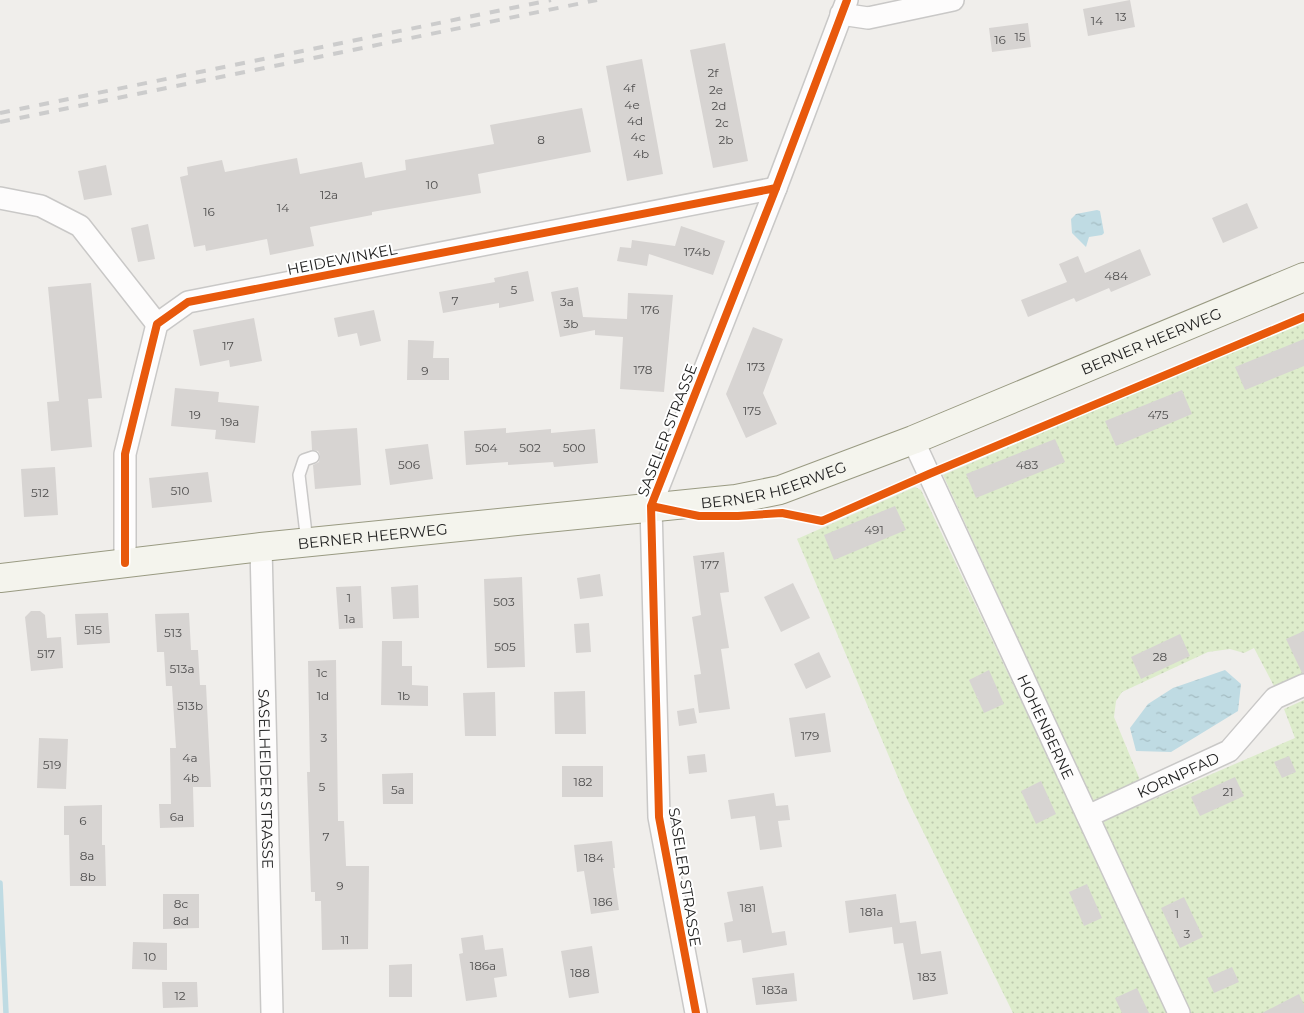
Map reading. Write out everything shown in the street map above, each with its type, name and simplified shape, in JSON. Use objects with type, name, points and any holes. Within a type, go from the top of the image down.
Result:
[{"type":"main road","name":"BERNER HEERWEG","points":[[0,578],[306,542],[736,498],[780,490],[913,440],[1304,277]]},
{"type":"street","points":[[844,7],[868,18],[953,0]]},
{"type":"street","name":"SASELER STRASSE","points":[[696,1013],[659,817],[652,506],[776,188],[844,7]]},
{"type":"street","name":"HEIDEWINKEL","points":[[157,324],[188,302],[776,188]]},
{"type":"street","points":[[0,198],[41,206],[80,226],[157,324],[125,454],[125,563]]},
{"type":"street","name":"HOHENBERNE","points":[[913,440],[1179,1013]]},
{"type":"street","name":"SASELHEIDER STRASSE","points":[[261,547],[272,1013]]},
{"type":"street","name":"KORNPFAD","points":[[1088,816],[1229,751],[1275,698],[1304,685]]},
{"type":"lane","points":[[306,542],[299,475],[304,460],[313,457]]},
{"type":"green space","points":[[1304,321],[1304,673],[1274,686],[1254,648],[1244,653],[1230,649],[1208,652],[1122,692],[1116,701],[1114,717],[1140,780],[1093,803],[943,475]]},
{"type":"green space","points":[[915,487],[921,490],[1169,1013],[1013,1013],[907,799],[797,539]]},
{"type":"green space","points":[[1304,700],[1304,1013],[1190,1013],[1101,822],[1295,738],[1284,709]]},
{"type":"water","points":[[1100,211],[1104,233],[1089,237],[1086,247],[1072,233],[1071,219],[1076,214]]},
{"type":"water","points":[[1225,670],[1241,684],[1238,711],[1171,752],[1136,751],[1130,728],[1148,704],[1173,688]]},
{"type":"building","points":[[1130,0],[1135,27],[1088,36],[1083,9]]},
{"type":"building","points":[[1028,23],[1031,47],[992,52],[989,28]]},
{"type":"building","points":[[725,43],[748,161],[713,168],[690,50]]},
{"type":"building","points":[[642,59],[663,174],[627,181],[606,66]]},
{"type":"building","points":[[582,108],[591,152],[478,174],[481,193],[372,212],[372,215],[310,227],[314,246],[270,255],[267,239],[206,251],[205,245],[194,247],[180,177],[188,175],[187,167],[222,160],[225,172],[297,158],[300,174],[362,162],[365,178],[406,170],[405,160],[494,144],[490,125]]},
{"type":"building","points":[[106,165],[112,195],[84,200],[78,171]]},
{"type":"building","points":[[1247,203],[1258,228],[1223,243],[1212,218]]},
{"type":"building","points":[[148,224],[155,259],[138,262],[131,228]]},
{"type":"building","points":[[681,226],[725,241],[713,275],[649,254],[647,266],[617,261],[620,247],[631,248],[632,240],[675,246]]},
{"type":"building","points":[[1140,249],[1151,275],[1111,292],[1109,288],[1076,302],[1074,298],[1028,317],[1021,300],[1067,282],[1059,264],[1078,256],[1085,273]]},
{"type":"building","points":[[528,271],[534,301],[499,308],[499,303],[443,313],[439,292],[495,282],[494,278]]},
{"type":"building","points":[[91,283],[102,398],[88,399],[92,447],[51,451],[47,402],[59,401],[48,287]]},
{"type":"building","points":[[578,287],[583,317],[627,319],[628,293],[673,295],[664,392],[620,389],[623,337],[595,335],[595,330],[560,337],[551,292]]},
{"type":"building","points":[[374,310],[381,341],[360,346],[357,333],[338,337],[334,318]]},
{"type":"building","points":[[254,318],[262,361],[230,367],[229,360],[200,366],[193,330]]},
{"type":"building","points":[[753,327],[783,339],[763,393],[777,424],[746,438],[726,394]]},
{"type":"building","points":[[1304,339],[1304,366],[1245,390],[1235,367]]},
{"type":"building","points":[[408,340],[434,341],[433,358],[449,358],[449,380],[407,380]]},
{"type":"building","points":[[175,388],[219,392],[218,402],[259,406],[255,443],[215,439],[216,430],[171,426]]},
{"type":"building","points":[[1182,390],[1192,414],[1116,446],[1105,421]]},
{"type":"building","points":[[357,428],[361,485],[315,489],[313,465],[319,462],[320,455],[318,451],[312,450],[311,431]]},
{"type":"building","points":[[506,428],[506,433],[551,429],[551,433],[595,429],[598,463],[554,467],[553,462],[508,465],[508,462],[466,465],[464,431]]},
{"type":"building","points":[[1055,439],[1065,462],[976,498],[966,474]]},
{"type":"building","points":[[428,444],[433,479],[390,485],[385,449]]},
{"type":"building","points":[[55,467],[58,515],[24,517],[21,469]]},
{"type":"building","points":[[208,472],[212,502],[152,508],[149,478]]},
{"type":"building","points":[[895,506],[906,530],[834,560],[824,535]]},
{"type":"building","points":[[724,552],[729,592],[720,593],[729,648],[721,649],[730,709],[699,713],[694,675],[701,674],[692,617],[701,615],[693,556]]},
{"type":"building","points":[[600,574],[603,596],[580,599],[577,578]]},
{"type":"building","points":[[522,577],[525,667],[487,668],[484,579]]},
{"type":"building","points":[[793,583],[810,618],[781,632],[764,597]]},
{"type":"building","points":[[418,585],[419,618],[393,619],[391,587]]},
{"type":"building","points":[[361,586],[363,628],[339,629],[336,587]]},
{"type":"building","points":[[31,611],[40,611],[45,615],[47,638],[61,637],[63,668],[31,671],[25,617]]},
{"type":"building","points":[[108,613],[110,643],[77,645],[75,614]]},
{"type":"building","points":[[189,613],[191,650],[198,650],[200,685],[206,685],[211,787],[193,787],[194,827],[160,828],[159,804],[171,804],[170,748],[176,748],[172,686],[166,686],[164,652],[157,652],[155,614]]},
{"type":"building","points":[[589,623],[591,652],[576,653],[574,624]]},
{"type":"building","points":[[1304,631],[1304,673],[1302,673],[1286,639]]},
{"type":"building","points":[[1180,634],[1190,656],[1141,679],[1131,657]]},
{"type":"building","points":[[382,641],[402,641],[402,666],[412,666],[412,685],[428,686],[428,706],[381,705]]},
{"type":"building","points":[[819,652],[831,677],[806,689],[794,664]]},
{"type":"building","points":[[336,660],[338,821],[344,821],[346,866],[369,866],[368,949],[322,950],[321,901],[315,901],[315,892],[311,892],[307,772],[310,772],[308,661]]},
{"type":"building","points":[[989,670],[1004,704],[984,713],[969,680]]},
{"type":"building","points":[[585,691],[586,734],[555,734],[554,692]]},
{"type":"building","points":[[495,692],[496,736],[465,736],[463,693]]},
{"type":"building","points":[[694,708],[697,723],[679,726],[677,711]]},
{"type":"building","points":[[825,713],[831,752],[795,757],[789,718]]},
{"type":"building","points":[[39,738],[68,739],[66,789],[37,788]]},
{"type":"building","points":[[705,754],[707,772],[689,774],[687,756]]},
{"type":"building","points":[[1289,756],[1296,772],[1282,778],[1274,762]]},
{"type":"building","points":[[562,766],[603,766],[603,797],[562,797]]},
{"type":"building","points":[[413,773],[413,804],[383,804],[382,774]]},
{"type":"building","points":[[1235,777],[1244,796],[1200,816],[1191,797]]},
{"type":"building","points":[[1041,781],[1056,814],[1036,824],[1021,791]]},
{"type":"building","points":[[774,793],[776,806],[788,805],[790,820],[778,821],[782,847],[760,850],[755,816],[731,819],[728,800]]},
{"type":"building","points":[[102,805],[102,845],[105,845],[106,886],[70,886],[69,835],[64,835],[64,806]]},
{"type":"building","points":[[612,841],[615,868],[613,868],[619,910],[591,914],[584,871],[577,872],[574,845]]},
{"type":"building","points":[[1087,884],[1102,918],[1084,926],[1069,892]]},
{"type":"building","points":[[763,886],[772,933],[785,931],[787,945],[743,953],[741,940],[727,942],[724,923],[733,921],[727,892]]},
{"type":"building","points":[[163,894],[199,894],[199,928],[163,929]]},
{"type":"building","points":[[896,894],[900,923],[916,921],[921,954],[941,951],[948,994],[913,1000],[903,943],[894,944],[892,927],[849,933],[845,901]]},
{"type":"building","points":[[1184,897],[1203,937],[1180,948],[1161,908]]},
{"type":"building","points":[[483,935],[485,950],[503,948],[507,976],[494,978],[497,997],[466,1001],[459,954],[463,953],[461,938]]},
{"type":"building","points":[[133,942],[167,943],[167,970],[132,969]]},
{"type":"building","points":[[592,946],[599,993],[569,998],[561,951]]},
{"type":"building","points":[[412,964],[412,997],[389,997],[389,965]]},
{"type":"building","points":[[1232,967],[1239,982],[1214,993],[1207,978]]},
{"type":"building","points":[[794,973],[797,1001],[756,1005],[752,978]]},
{"type":"building","points":[[162,982],[197,982],[198,1007],[163,1008]]},
{"type":"building","points":[[1137,988],[1149,1013],[1122,1013],[1115,998]]},
{"type":"building","points":[[1299,994],[1304,1005],[1304,1013],[1262,1013]]},
{"type":"waterway","points":[[0,883],[6,1013]]},
{"type":"railway","points":[[0,113],[551,0]]},
{"type":"railway","points":[[0,122],[597,0]]},
{"type":"cycle path","points":[[696,1013],[659,817],[651,506],[776,188],[847,0]]},
{"type":"cycle path","points":[[125,563],[125,454],[157,324],[188,302],[776,188]]},
{"type":"cycle path","points":[[651,506],[699,516],[782,513],[822,521],[929,474],[1304,317]]}]
